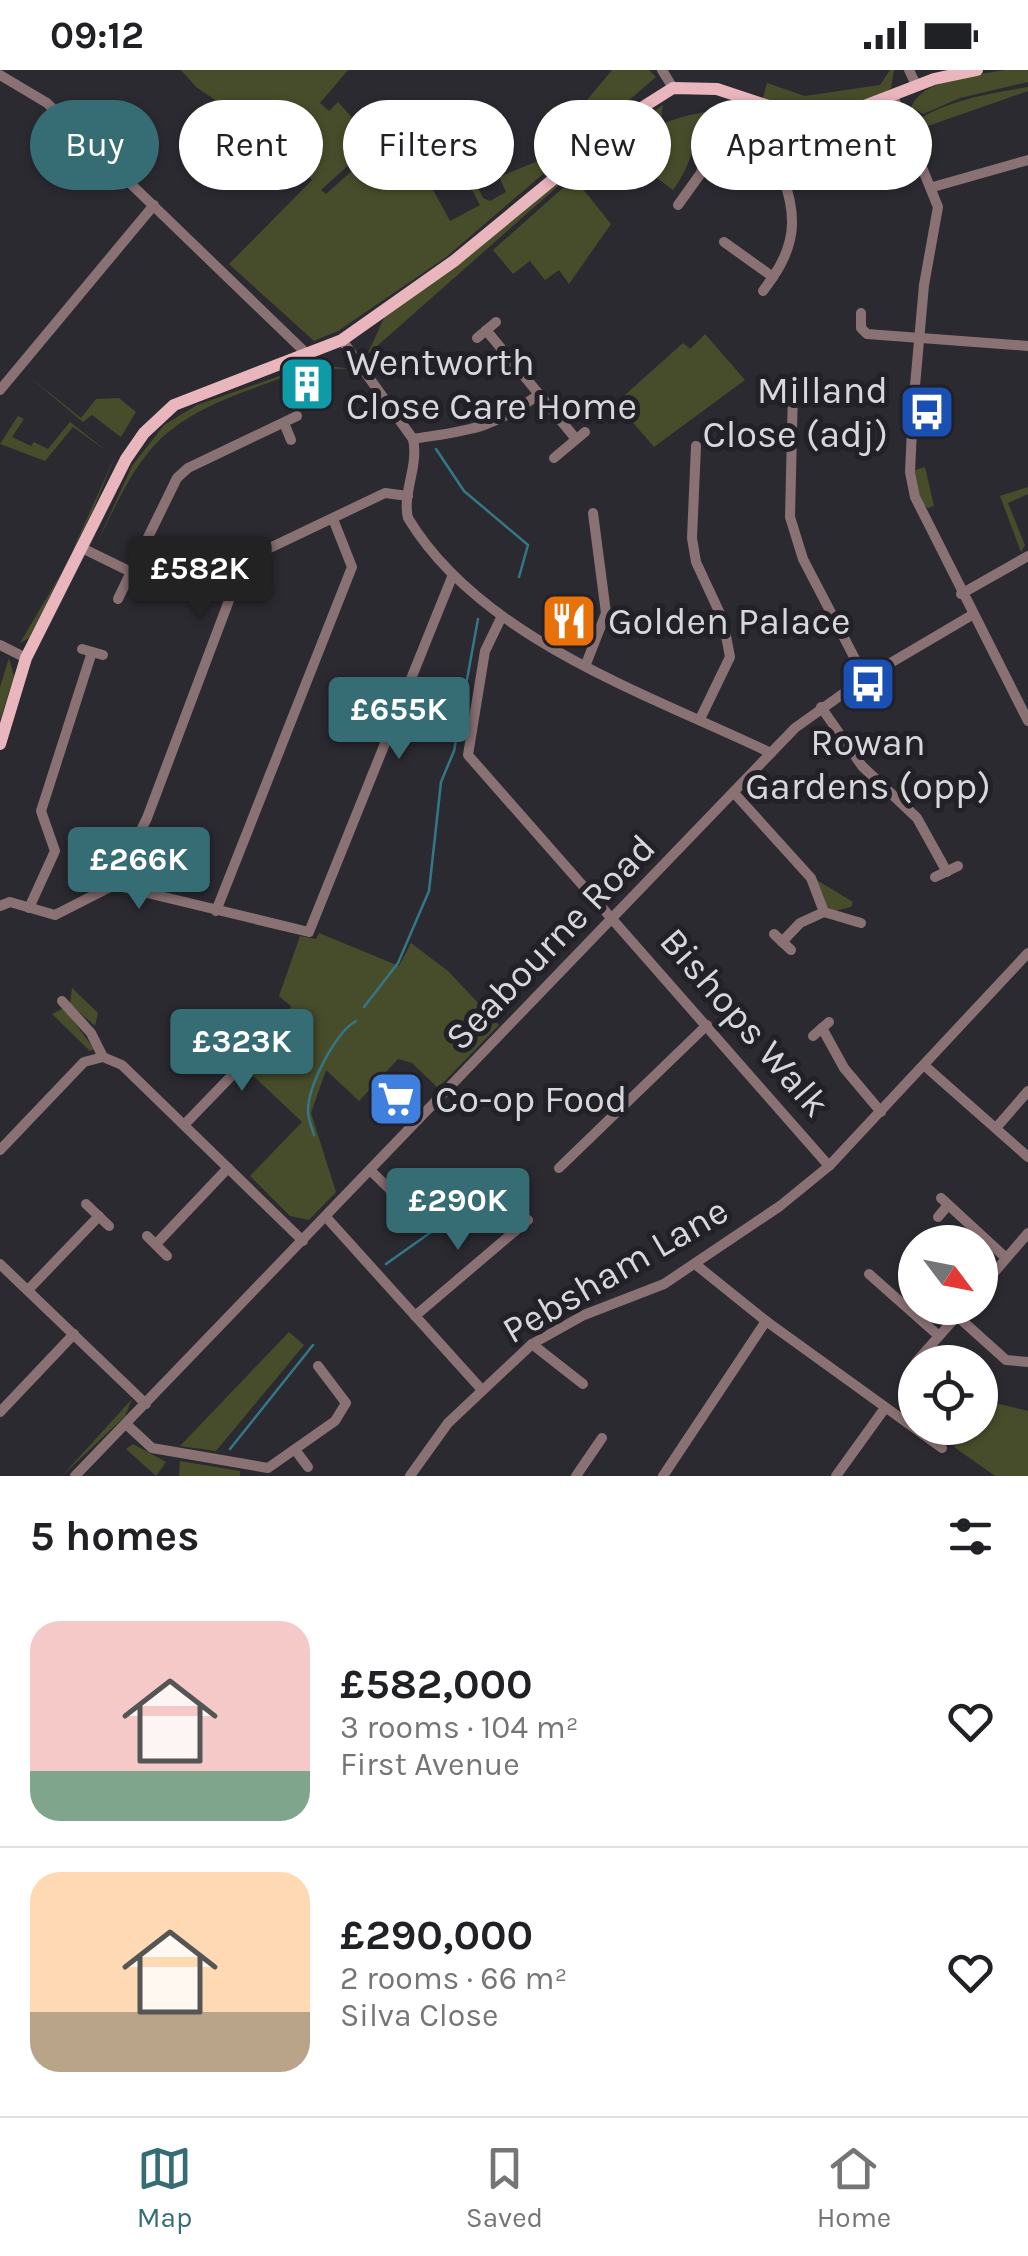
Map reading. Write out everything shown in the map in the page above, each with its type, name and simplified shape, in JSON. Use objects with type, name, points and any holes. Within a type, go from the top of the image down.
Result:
[{"type":"main road","points":[[882,100],[916,86],[976,70]]},
{"type":"main road","points":[[0,744],[26,658],[126,458],[158,418],[193,396],[342,340],[454,262],[636,112],[673,88],[716,89],[747,100]]},
{"type":"street","points":[[662,70],[673,88]]},
{"type":"street","points":[[673,88],[676,70]]},
{"type":"street","points":[[910,70],[916,86]]},
{"type":"street","points":[[0,75],[47,103],[308,355]]},
{"type":"street","points":[[893,96],[934,187],[936,228],[919,336],[910,472],[923,520],[1028,720]]},
{"type":"street","points":[[934,187],[1028,160]]},
{"type":"street","points":[[678,205],[691,187]]},
{"type":"street","points":[[763,291],[788,252],[794,210],[788,190]]},
{"type":"street","points":[[0,390],[154,204]]},
{"type":"street","points":[[724,242],[773,277]]},
{"type":"street","points":[[861,313],[861,328],[867,334],[1028,346]]},
{"type":"street","points":[[486,330],[538,395],[581,436],[554,458]]},
{"type":"street","points":[[342,340],[413,439],[416,454],[408,518],[452,577],[501,618],[586,664],[771,753]]},
{"type":"street","points":[[792,390],[790,518],[803,559],[865,678]]},
{"type":"street","points":[[413,439],[502,421],[538,395]]},
{"type":"street","points":[[118,599],[177,478],[188,468],[297,416]]},
{"type":"street","points":[[284,423],[291,440]]},
{"type":"street","points":[[696,446],[690,461],[692,538],[696,562],[723,620],[730,656],[700,719]]},
{"type":"street","points":[[0,906],[10,902],[55,915],[114,885],[147,818],[242,566],[253,556],[385,494],[408,496]]},
{"type":"street","points":[[216,910],[352,567],[333,519]]},
{"type":"street","points":[[586,664],[606,613],[597,519]]},
{"type":"street","points":[[82,548],[131,572]]},
{"type":"street","points":[[961,594],[1028,556]]},
{"type":"street","points":[[114,885],[310,932],[452,577]]},
{"type":"street","name":"Seabourne Road","points":[[74,1476],[372,1172],[771,753],[821,706],[972,615]]},
{"type":"street","name":"Bishops Walk","points":[[501,618],[484,651],[468,755],[829,1166]]},
{"type":"street","points":[[0,645],[26,658]]},
{"type":"street","points":[[30,908],[55,851],[41,811],[92,652]]},
{"type":"street","points":[[821,706],[862,766],[917,818],[953,869],[935,877]]},
{"type":"street","points":[[735,794],[811,878],[824,912]]},
{"type":"street","points":[[782,942],[800,924],[824,912],[856,920],[858,903]]},
{"type":"street","name":"Pebsham Lane","points":[[410,1476],[435,1438],[532,1344],[584,1315],[664,1284],[829,1166],[1028,953]]},
{"type":"street","points":[[62,1001],[91,1033],[103,1058]]},
{"type":"street","points":[[574,1172],[562,1165],[707,1024]]},
{"type":"street","points":[[821,1029],[859,1089],[882,1112]]},
{"type":"street","points":[[184,1125],[258,1040],[272,1034]]},
{"type":"street","points":[[0,1150],[84,1062],[103,1058],[122,1065],[303,1240]]},
{"type":"street","points":[[925,1066],[1028,1157]]},
{"type":"street","points":[[996,1128],[1028,1091]]},
{"type":"street","points":[[168,1256],[151,1240],[228,1168]]},
{"type":"street","points":[[372,1172],[408,1208]]},
{"type":"street","points":[[398,1198],[414,1182]]},
{"type":"street","points":[[938,1217],[944,1202],[1006,1258]]},
{"type":"street","points":[[86,1204],[109,1226]]},
{"type":"street","points":[[28,1290],[99,1216]]},
{"type":"street","points":[[504,1216],[515,1230]]},
{"type":"street","points":[[326,1217],[482,1390]]},
{"type":"street","points":[[415,1316],[528,1220]]},
{"type":"street","points":[[998,1267],[1028,1233]]},
{"type":"street","points":[[0,1264],[146,1404]]},
{"type":"street","points":[[695,1264],[766,1321],[942,1448]]},
{"type":"street","points":[[880,1284],[890,1273]]},
{"type":"street","points":[[869,1274],[938,1336]]},
{"type":"street","points":[[662,1476],[766,1321]]},
{"type":"street","points":[[930,1345],[948,1325]]},
{"type":"street","points":[[972,1325],[1006,1360],[1028,1362]]},
{"type":"street","points":[[0,1412],[74,1334]]},
{"type":"street","points":[[532,1344],[583,1384]]},
{"type":"street","points":[[126,1424],[152,1448],[268,1468],[335,1422],[346,1403],[318,1366]]},
{"type":"street","points":[[836,1476],[885,1408]]},
{"type":"street","points":[[576,1476],[602,1438]]},
{"type":"street","points":[[296,1451],[308,1468]]},
{"type":"green space","points":[[181,70],[348,70],[323,100],[215,100]]},
{"type":"green space","points":[[612,70],[649,70],[656,77],[629,100],[587,100]]},
{"type":"green space","points":[[894,70],[891,88],[867,100],[763,98],[767,83],[805,96],[880,85]]},
{"type":"green space","points":[[1028,70],[1028,82],[960,98],[932,110],[932,100],[916,100],[927,89],[966,76]]},
{"type":"green space","points":[[1028,87],[1028,91],[932,125],[932,112],[970,98]]},
{"type":"green space","points":[[338,102],[343,108],[343,170],[323,188],[323,106],[329,111]]},
{"type":"green space","points":[[691,115],[691,156],[673,190],[671,188],[671,121]]},
{"type":"green space","points":[[534,163],[534,182],[445,258],[338,331],[314,341],[229,264],[302,190],[321,190],[326,194],[343,179],[343,190],[433,190],[450,221],[480,205],[472,190],[479,190],[490,201],[505,190],[514,190],[514,171]]},
{"type":"green space","points":[[546,190],[554,190],[367,355],[384,318]]},
{"type":"green space","points":[[560,190],[584,190],[611,224],[569,284],[559,270],[545,280],[530,261],[513,274],[493,250]]},
{"type":"green space","points":[[705,334],[745,380],[654,447],[616,403],[683,343],[690,349]]},
{"type":"green space","points":[[314,364],[351,369],[312,370],[279,379],[220,402],[172,429],[140,464],[96,545],[132,466],[164,425],[197,405]]},
{"type":"green space","points":[[28,376],[81,418],[96,399],[119,398],[136,412],[121,437],[92,415],[83,422]]},
{"type":"green space","points":[[18,416],[24,419],[12,437],[31,446],[34,442],[48,449],[70,422],[108,452],[73,427],[45,461],[0,444]]},
{"type":"green space","points":[[116,454],[93,510],[70,557]]},
{"type":"green space","points":[[925,467],[934,506],[928,508],[921,504],[915,470]]},
{"type":"green space","points":[[1028,487],[1028,494],[1008,503],[1025,545],[1021,552],[1000,496]]},
{"type":"green space","points":[[62,572],[29,638],[20,643]]},
{"type":"green space","points":[[9,658],[14,676],[0,720],[0,687]]},
{"type":"green space","points":[[815,879],[853,902],[851,907],[834,911],[826,906]]},
{"type":"green space","points":[[319,933],[399,966],[411,943],[448,971],[499,1025],[438,1088],[412,1063],[398,1059],[359,1101],[326,1070],[311,1113],[336,1192],[309,1220],[290,1216],[250,1176],[302,1122],[247,1070],[281,1029],[291,1006],[279,996],[300,936],[316,939]]},
{"type":"green space","points":[[72,988],[98,1013],[95,1026],[70,1004]]},
{"type":"green space","points":[[64,1008],[94,1049],[90,1051],[52,1014]]},
{"type":"green space","points":[[289,1332],[304,1345],[216,1451],[180,1446]]},
{"type":"green space","points":[[132,1399],[125,1416],[62,1476]]},
{"type":"green space","points":[[998,1404],[1028,1411],[1028,1476],[995,1476],[954,1447],[998,1445]]},
{"type":"green space","points":[[133,1444],[166,1462],[156,1476],[126,1449]]},
{"type":"green space","points":[[180,1461],[240,1471],[240,1476],[179,1476]]},
{"type":"waterway","points":[[436,449],[464,491],[528,545],[519,577]]},
{"type":"waterway","points":[[364,1007],[398,963],[429,891],[441,782],[454,751],[478,619]]},
{"type":"waterway","points":[[314,1135],[308,1111],[313,1088],[332,1048],[356,1021]]},
{"type":"waterway","points":[[386,1264],[458,1213],[482,1204]]},
{"type":"waterway","points":[[230,1449],[313,1345]]},
{"type":"place","name":"Wentworth Close Care Home","points":[[307,384]]},
{"type":"place","name":"Milland Close (adj)","points":[[927,412]]},
{"type":"place","name":"Golden Palace","points":[[569,621]]},
{"type":"place","name":"Rowan Gardens (opp)","points":[[868,684]]},
{"type":"place","name":"Co-op Food","points":[[396,1099]]}]
